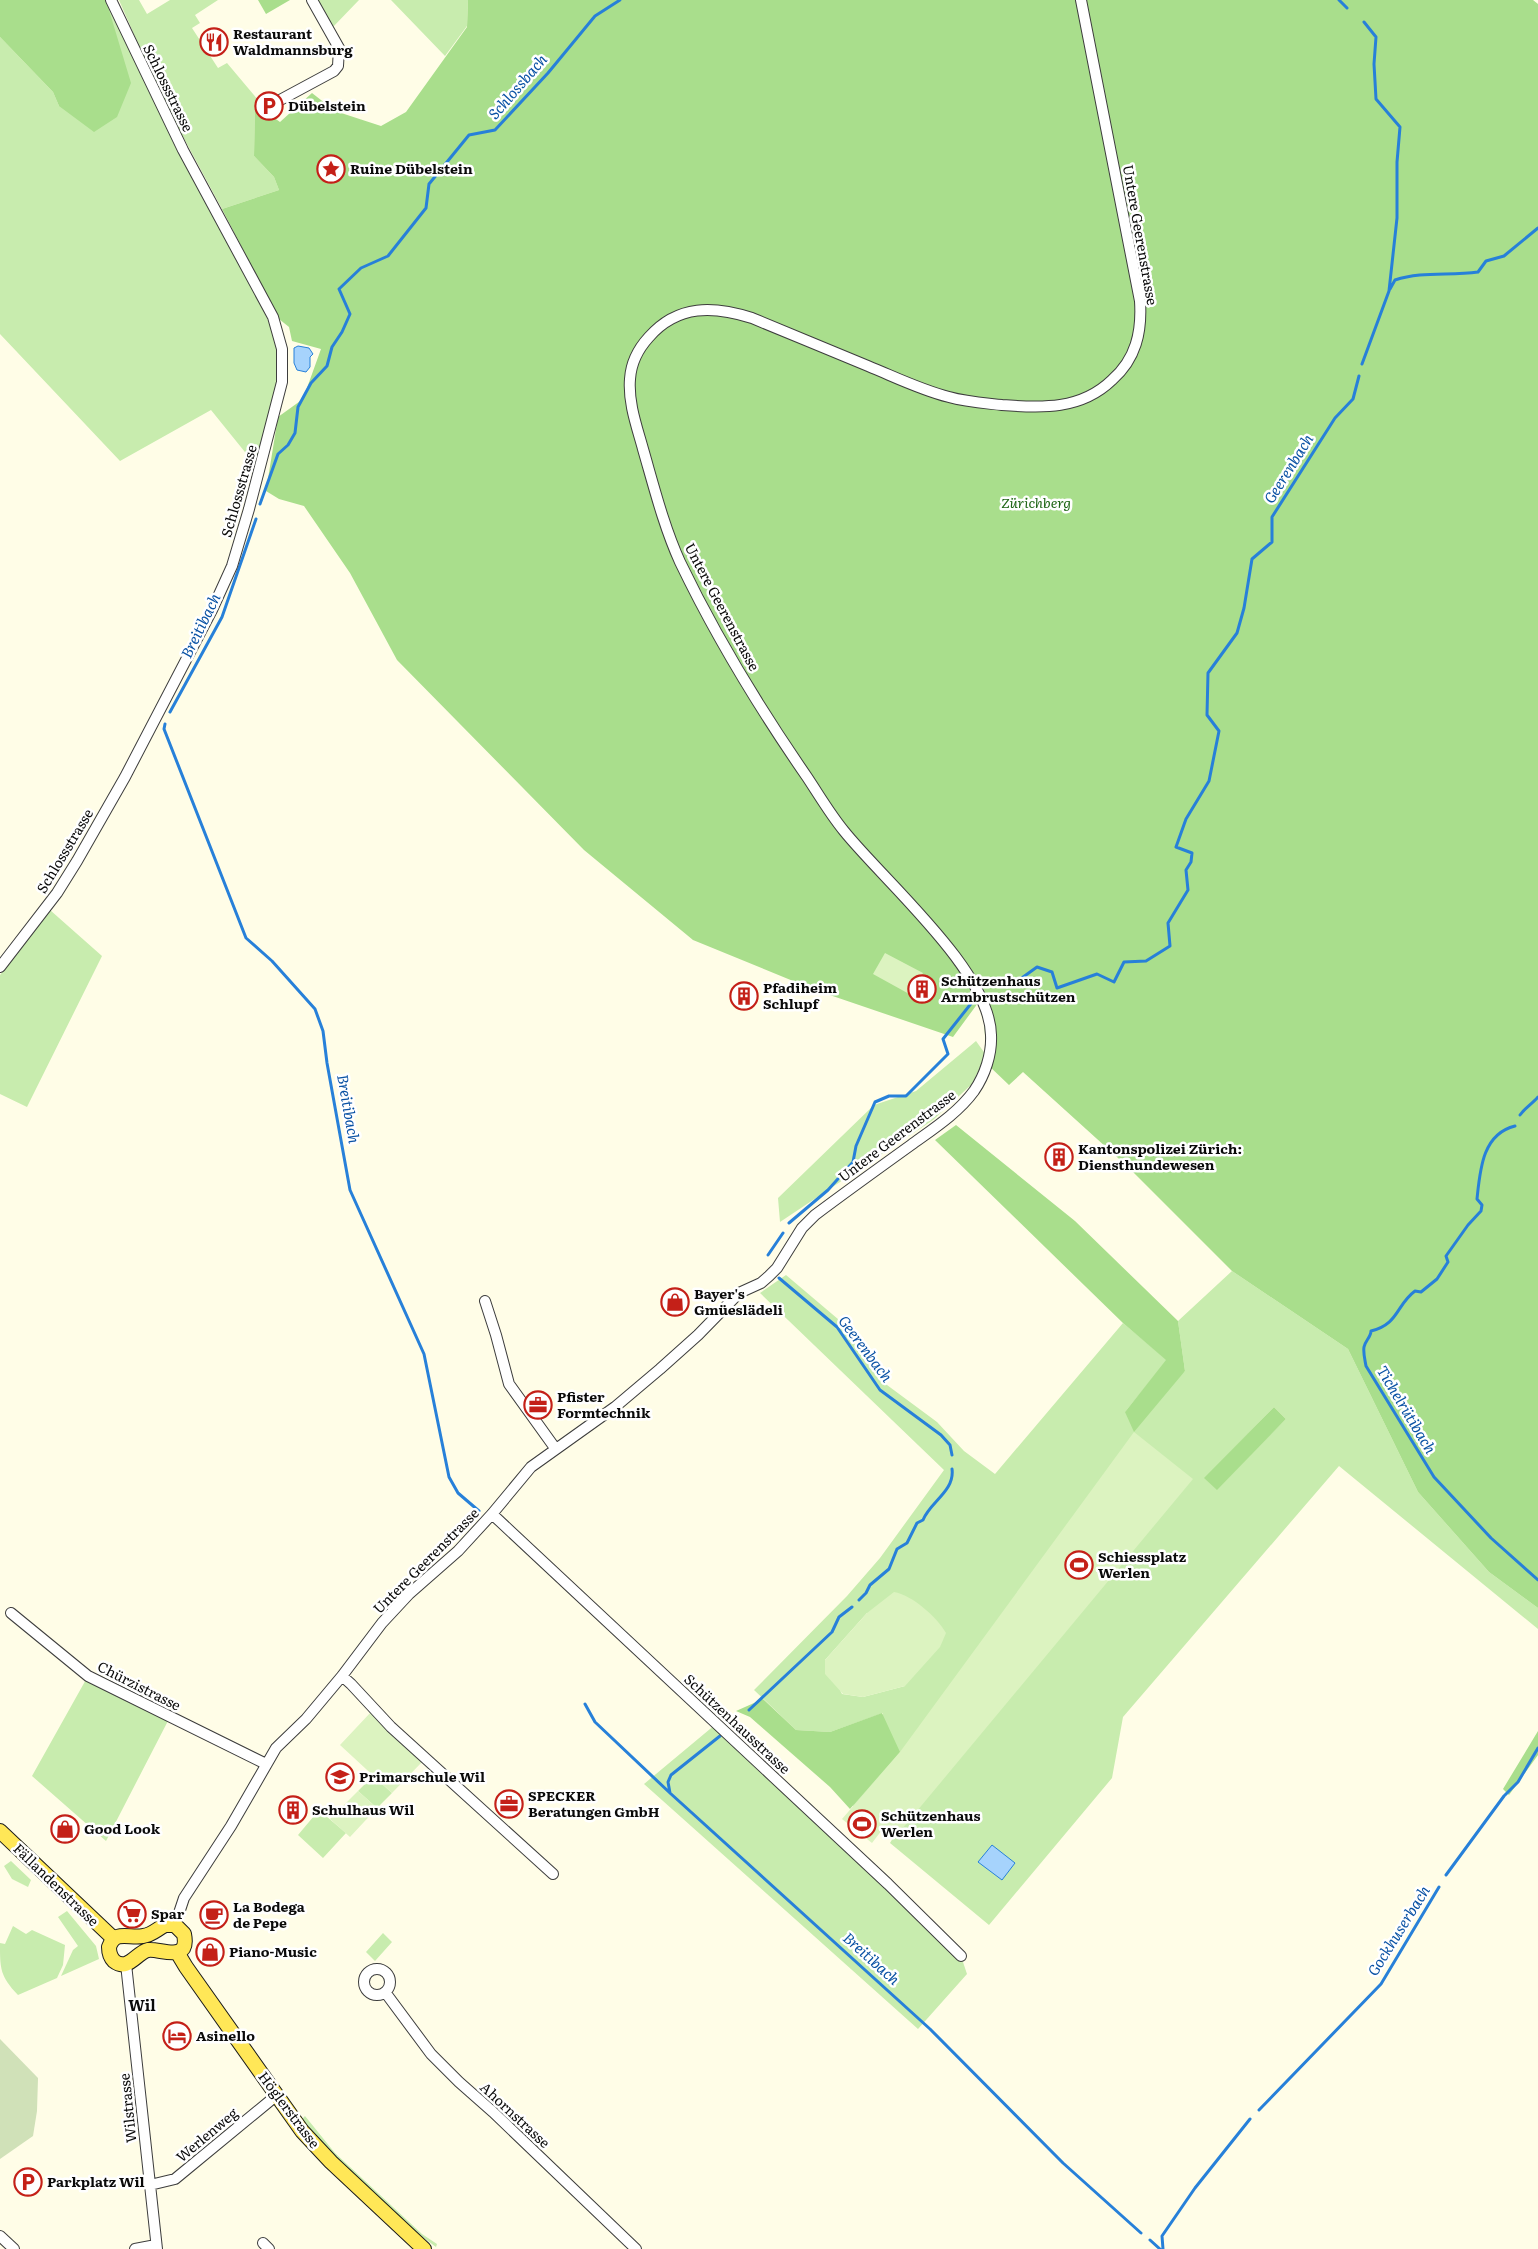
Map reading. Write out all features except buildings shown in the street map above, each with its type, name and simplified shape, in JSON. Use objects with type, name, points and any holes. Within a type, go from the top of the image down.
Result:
[{"type":"main road","name":"Fällandenstrasse","points":[[0,1830],[114,1939]]},
{"type":"main road","points":[[164,1925],[175,1925],[182,1930],[184,1938],[183,1945],[177,1952],[171,1954],[148,1950],[141,1953],[132,1962],[126,1964],[118,1963],[110,1954],[109,1947],[114,1939],[123,1935],[146,1936],[164,1925]]},
{"type":"main road","name":"Höglerstrasse","points":[[177,1952],[186,1968],[302,2131],[320,2152],[424,2249]]},
{"type":"street","name":"Schlossstrasse","points":[[0,967],[57,893],[77,861],[125,777],[157,711],[212,610],[232,566],[249,510],[282,382],[282,349],[273,317],[183,150],[111,0]]},
{"type":"street","points":[[269,106],[334,71],[338,66],[339,48],[312,0]]},
{"type":"street","name":"Untere Geerenstrasse","points":[[175,1925],[184,1898],[231,1826],[266,1764],[282,1741],[306,1719],[342,1676],[382,1622],[409,1594],[458,1551],[531,1467],[555,1448],[615,1407],[698,1335],[739,1293],[761,1283],[777,1268],[802,1228],[815,1215],[938,1125],[964,1103],[982,1075],[991,1042],[988,1010],[975,985],[946,946],[837,821],[755,697],[680,561],[666,525],[632,407],[630,388],[631,367],[644,343],[660,326],[689,312],[712,309],[734,312],[752,318],[916,386],[960,400],[1032,407],[1056,406],[1084,399],[1108,384],[1124,368],[1136,347],[1140,324],[1140,301],[1081,0]]},
{"type":"street","points":[[485,1301],[509,1384],[555,1448]]},
{"type":"street","name":"Schützenhausstrasse","points":[[492,1514],[884,1880],[961,1956]]},
{"type":"street","name":"Chürzistrasse","points":[[11,1612],[88,1676],[266,1764]]},
{"type":"street","points":[[342,1676],[352,1684],[391,1727],[553,1874]]},
{"type":"street","name":"Wilstrasse","points":[[126,1964],[157,2247]]},
{"type":"street","name":"Ahornstrasse","points":[[385,1992],[431,2054],[458,2082],[493,2112],[636,2249]]},
{"type":"street","name":"Werlenweg","points":[[150,2185],[175,2179],[276,2095]]},
{"type":"street","points":[[0,2236],[14,2249]]},
{"type":"street","points":[[135,2249],[157,2247]]},
{"type":"green space","points":[[0,0],[106,0],[131,83],[117,117],[94,132],[59,106],[53,92],[0,37]]},
{"type":"green space","points":[[119,0],[139,0],[147,14],[170,0],[218,0],[195,15],[200,23],[192,28],[218,68],[227,63],[258,100],[255,104],[254,156],[274,177],[279,190],[222,209],[160,94]]},
{"type":"green space","points":[[258,0],[290,0],[266,14]]},
{"type":"green space","points":[[312,0],[359,0],[332,28]]},
{"type":"green space","points":[[391,0],[468,0],[467,26],[445,56]]},
{"type":"green space","name":"Zürichberg","points":[[468,0],[1533,0],[1538,4],[1538,1608],[1489,1572],[1418,1492],[1348,1349],[1232,1271],[1128,1167],[1023,1072],[1009,1085],[987,1064],[984,1022],[978,1003],[953,1037],[815,990],[693,940],[584,850],[397,660],[350,573],[304,506],[279,499],[266,491],[278,417],[303,399],[321,349],[292,341],[289,327],[279,319],[222,209],[279,190],[274,177],[254,156],[255,104],[280,122],[312,93],[335,111],[381,126],[406,112],[467,27]]},
{"type":"green space","points":[[108,5],[265,313],[273,335],[278,357],[278,385],[257,467],[211,410],[120,461],[0,334],[0,37],[53,92],[59,106]]},
{"type":"green space","points":[[50,910],[102,956],[27,1107],[0,1094],[0,975]]},
{"type":"green space","points":[[885,953],[923,973],[911,995],[873,974]]},
{"type":"green space","points":[[976,1041],[986,1055],[972,1084],[933,1120],[780,1222],[778,1198],[874,1105],[916,1091]]},
{"type":"green space","points":[[956,1125],[1075,1221],[1178,1321],[1185,1371],[1134,1432],[1125,1412],[1166,1360],[1123,1323],[935,1140]]},
{"type":"green space","points":[[1232,1271],[1348,1349],[1418,1492],[1489,1572],[1538,1608],[1538,1629],[1339,1466],[1123,1717],[1112,1778],[989,1925],[890,1843],[893,1838],[853,1806],[883,1713],[830,1732],[796,1730],[754,1690],[847,1596],[880,1558],[944,1470],[760,1293],[786,1275],[845,1325],[856,1338],[874,1370],[887,1385],[937,1422],[964,1451],[995,1474],[1123,1323],[1167,1360],[1125,1412],[1185,1371],[1178,1321]],"holes":[[[1274,1407],[1286,1419],[1217,1489],[1205,1478]],[[867,1613],[905,1686],[863,1697],[842,1694],[825,1660]]]},
{"type":"green space","points":[[1274,1407],[1286,1419],[1217,1490],[1204,1478]]},
{"type":"green space","name":"Schiessplatz Werlen","points":[[1134,1432],[1193,1479],[902,1829],[893,1839],[882,1830],[872,1843],[842,1819],[900,1752]]},
{"type":"green space","points":[[894,1592],[916,1602],[937,1620],[946,1633],[940,1647],[905,1686],[863,1697],[843,1694],[825,1674],[825,1660],[867,1613]]},
{"type":"green space","points":[[88,1676],[170,1717],[106,1841],[32,1776]]},
{"type":"green space","points":[[763,1699],[796,1730],[830,1732],[882,1713],[900,1752],[850,1809],[830,1787],[750,1717],[736,1711]]},
{"type":"green space","points":[[371,1712],[422,1762],[392,1793],[340,1745]]},
{"type":"green space","points":[[716,1724],[961,1956],[967,1974],[918,2029],[644,1784]]},
{"type":"green space","points":[[1538,1731],[1538,1755],[1509,1795],[1503,1789]]},
{"type":"green space","points":[[373,1776],[392,1793],[377,1808],[358,1791]]},
{"type":"green space","points":[[358,1791],[377,1808],[350,1837],[330,1819]]},
{"type":"green space","points":[[319,1810],[346,1833],[323,1858],[298,1835]]},
{"type":"green space","points":[[11,1861],[31,1880],[28,1887],[12,1879],[4,1866]]},
{"type":"green space","points":[[67,1911],[96,1946],[99,1959],[61,1976],[73,1950],[78,1946],[58,1917]]},
{"type":"green space","points":[[13,1926],[26,1934],[32,1930],[65,1945],[63,1965],[57,1978],[18,1995],[4,1977],[0,1959],[0,1943],[5,1944]]},
{"type":"green space","points":[[383,1933],[392,1942],[375,1961],[366,1952]]},
{"type":"green space","points":[[0,2039],[38,2078],[37,2111],[33,2136],[0,2159]]},
{"type":"green space","points":[[305,2116],[335,2153],[422,2234],[437,2244],[436,2247],[421,2236],[333,2155],[302,2119]]},
{"type":"water","points":[[298,346],[309,348],[313,354],[310,357],[310,367],[306,372],[297,370],[294,363],[294,348]]},
{"type":"water","points":[[992,1845],[1015,1863],[1002,1880],[978,1862]]},
{"type":"waterway","name":"Schlossbach","points":[[260,504],[278,454],[288,445],[295,433],[298,407],[311,383],[327,366],[332,347],[342,332],[350,314],[339,289],[361,268],[388,256],[426,208],[429,184],[469,135],[495,130],[548,73],[595,16],[620,0]]},
{"type":"waterway","name":"Geerenbach","points":[[1339,0],[1347,8]]},
{"type":"waterway","name":"Geerenbach","points":[[1362,364],[1389,291],[1397,218],[1397,162],[1400,127],[1376,99],[1374,64],[1376,37],[1364,22]]},
{"type":"waterway","points":[[1390,289],[1395,280],[1405,277],[1478,272],[1486,261],[1504,256],[1538,228]]},
{"type":"waterway","name":"Geerenbach","points":[[990,984],[1019,980],[1037,967],[1052,972],[1057,988],[1097,974],[1114,982],[1124,962],[1146,961],[1170,946],[1168,923],[1188,890],[1186,870],[1191,862],[1192,853],[1176,847],[1186,819],[1209,781],[1219,731],[1207,715],[1208,673],[1237,633],[1244,608],[1252,559],[1272,542],[1272,517],[1335,418],[1353,399],[1359,376]]},
{"type":"waterway","name":"Breitibach","points":[[170,712],[222,617],[256,519]]},
{"type":"waterway","name":"Breitibach","points":[[165,724],[164,729],[246,938],[272,961],[315,1009],[323,1031],[350,1190],[424,1354],[449,1477],[458,1493],[479,1511]]},
{"type":"waterway","name":"Geerenbach","points":[[789,1223],[828,1190],[853,1162],[856,1146],[875,1102],[889,1096],[906,1096],[948,1054],[943,1039],[977,996]]},
{"type":"waterway","name":"Tichelrütibach","points":[[1520,1115],[1538,1097]]},
{"type":"waterway","name":"Tichelrütibach","points":[[1515,1126],[1504,1130],[1489,1145],[1482,1166],[1478,1188],[1477,1199],[1482,1205],[1481,1211],[1468,1225],[1446,1256],[1448,1262],[1437,1279],[1421,1292],[1415,1291],[1409,1296],[1387,1324],[1371,1331],[1364,1352],[1366,1366],[1434,1477],[1491,1538],[1538,1580]]},
{"type":"waterway","name":"Geerenbach","points":[[768,1255],[783,1233]]},
{"type":"waterway","name":"Geerenbach","points":[[779,1278],[837,1327],[880,1390],[941,1435],[950,1445],[952,1455]]},
{"type":"waterway","name":"Geerenbach","points":[[859,1600],[866,1593],[870,1585],[889,1569],[897,1549],[907,1543],[917,1523],[923,1520],[946,1490],[950,1484],[952,1469]]},
{"type":"waterway","name":"Geerenbach","points":[[749,1710],[832,1632],[839,1617],[852,1607]]},
{"type":"waterway","name":"Breitibach","points":[[585,1704],[595,1722],[670,1793],[930,2029],[1063,2163],[1141,2233]]},
{"type":"waterway","name":"Geerenbach","points":[[670,1793],[668,1782],[671,1775],[720,1736]]},
{"type":"waterway","name":"Gockhuserbach","points":[[1446,1875],[1504,1796],[1518,1782],[1538,1748]]},
{"type":"waterway","name":"Gockhuserbach","points":[[1259,2110],[1381,1984],[1439,1887]]},
{"type":"waterway","name":"Gockhuserbach","points":[[1163,2249],[1162,2236],[1195,2188],[1250,2119]]},
{"type":"waterway","name":"Breitibach","points":[[1150,2240],[1160,2249]]},
{"type":"place","name":"Restaurant Waldmannsburg","points":[[214,42]]},
{"type":"place","name":"Dübelstein","points":[[269,106]]},
{"type":"place","name":"Ruine Dübelstein","points":[[331,169]]},
{"type":"place","name":"Schützenhaus Armbrustschützen","points":[[922,989]]},
{"type":"place","name":"Pfadiheim Schlupf","points":[[744,996]]},
{"type":"place","name":"Kantonspolizei Zürich: Diensthundewesen","points":[[1059,1157]]},
{"type":"place","name":"Bayer's Gmüeslädeli","points":[[675,1302]]},
{"type":"place","name":"Pfister Formtechnik","points":[[538,1405]]},
{"type":"place","name":"Schiessplatz Werlen","points":[[1079,1565]]},
{"type":"place","name":"Primarschule Wil","points":[[340,1777]]},
{"type":"place","name":"SPECKER Beratungen GmbH","points":[[509,1804]]},
{"type":"place","name":"Schulhaus Wil","points":[[293,1810]]},
{"type":"place","name":"Schützenhaus Werlen","points":[[862,1824]]},
{"type":"place","name":"Good Look","points":[[65,1829]]},
{"type":"place","name":"Spar","points":[[132,1914]]},
{"type":"place","name":"La Bodega de Pepe","points":[[214,1915]]},
{"type":"place","name":"Piano-Music","points":[[210,1952]]},
{"type":"place","name":"Asinello","points":[[177,2036]]},
{"type":"place","name":"Parkplatz Wil","points":[[28,2182]]},
{"type":"district","name":"Wil","points":[[142,2006]]}]
